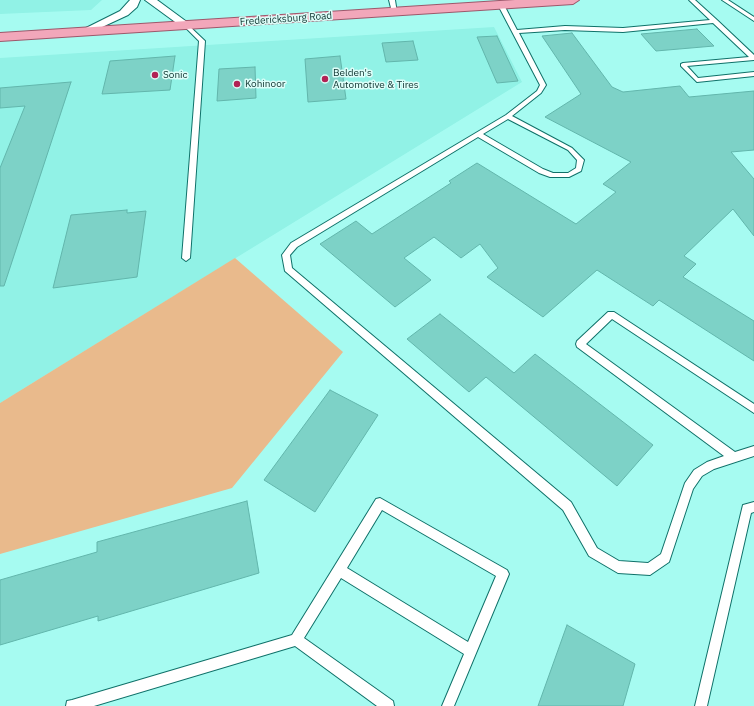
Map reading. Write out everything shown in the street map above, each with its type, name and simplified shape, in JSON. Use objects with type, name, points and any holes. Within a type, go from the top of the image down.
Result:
[{"type":"main road","name":"Fredericksburg Road","points":[[0,37],[186,25],[393,6],[501,5],[573,0]]},
{"type":"street","points":[[83,32],[124,13],[133,5],[135,0]]},
{"type":"street","points":[[150,0],[186,25]]},
{"type":"lane","points":[[692,0],[754,58]]},
{"type":"lane","points":[[725,0],[754,19]]},
{"type":"lane","points":[[501,5],[543,85],[540,92],[508,116],[294,245],[286,255],[288,269],[567,506],[593,552],[618,567],[650,569],[665,558],[692,482],[698,473],[711,464],[732,456],[754,452]]},
{"type":"lane","points":[[516,32],[565,28],[623,30],[717,23]]},
{"type":"lane","points":[[186,25],[202,41],[186,258]]},
{"type":"lane","points":[[754,58],[683,65],[697,80],[754,74]]},
{"type":"lane","points":[[478,134],[541,171],[552,175],[568,175],[579,169],[580,160],[570,149],[508,116]]},
{"type":"lane","points":[[732,456],[580,344],[611,314],[754,409]]},
{"type":"lane","points":[[72,706],[296,640],[380,503],[503,574],[448,706]]},
{"type":"lane","points":[[701,706],[747,509],[754,507]]},
{"type":"lane","points":[[339,570],[471,651]]},
{"type":"lane","points":[[296,640],[388,706]]},
{"type":"shaded area","points":[[0,0],[102,0],[91,10],[0,14]]},
{"type":"shaded area","points":[[494,27],[522,82],[0,403],[0,58]]},
{"type":"shaded area","points":[[235,258],[343,352],[232,488],[0,554],[0,403]]},
{"type":"building","points":[[697,29],[714,46],[656,51],[641,34]]},
{"type":"building","points":[[572,33],[612,87],[623,92],[680,86],[689,97],[754,91],[754,150],[731,152],[754,179],[754,236],[733,209],[684,256],[696,264],[683,277],[754,321],[754,361],[659,300],[653,306],[597,270],[543,317],[487,277],[498,268],[480,244],[461,258],[434,237],[404,258],[431,280],[395,307],[320,244],[356,221],[372,234],[451,183],[449,181],[477,163],[576,224],[616,192],[603,184],[631,162],[545,117],[581,94],[542,36]]},
{"type":"building","points":[[497,36],[518,81],[497,83],[477,37]]},
{"type":"building","points":[[413,41],[418,60],[386,62],[382,43]]},
{"type":"building","points":[[175,56],[170,90],[102,94],[110,61]]},
{"type":"building","name":"Belden's Automotive & Tires","points":[[340,56],[346,99],[308,102],[305,59]]},
{"type":"building","name":"Kohinoor","points":[[255,67],[256,98],[217,101],[219,69]]},
{"type":"building","points":[[71,82],[4,286],[0,286],[0,168],[25,106],[0,108],[0,88]]},
{"type":"building","points":[[127,210],[127,213],[146,211],[137,277],[53,288],[71,215]]},
{"type":"building","points":[[440,314],[514,373],[535,354],[653,445],[617,486],[486,377],[469,392],[407,339]]},
{"type":"building","points":[[330,390],[378,415],[315,512],[264,480]]},
{"type":"building","points":[[247,501],[259,573],[98,621],[98,616],[0,645],[0,580],[97,552],[97,542]]},
{"type":"building","points":[[567,625],[635,664],[623,706],[538,706]]},
{"type":"place","name":"Sonic","points":[[155,75]]},
{"type":"place","name":"Belden's Automotive & Tires","points":[[325,79]]},
{"type":"place","name":"Kohinoor","points":[[237,84]]}]
